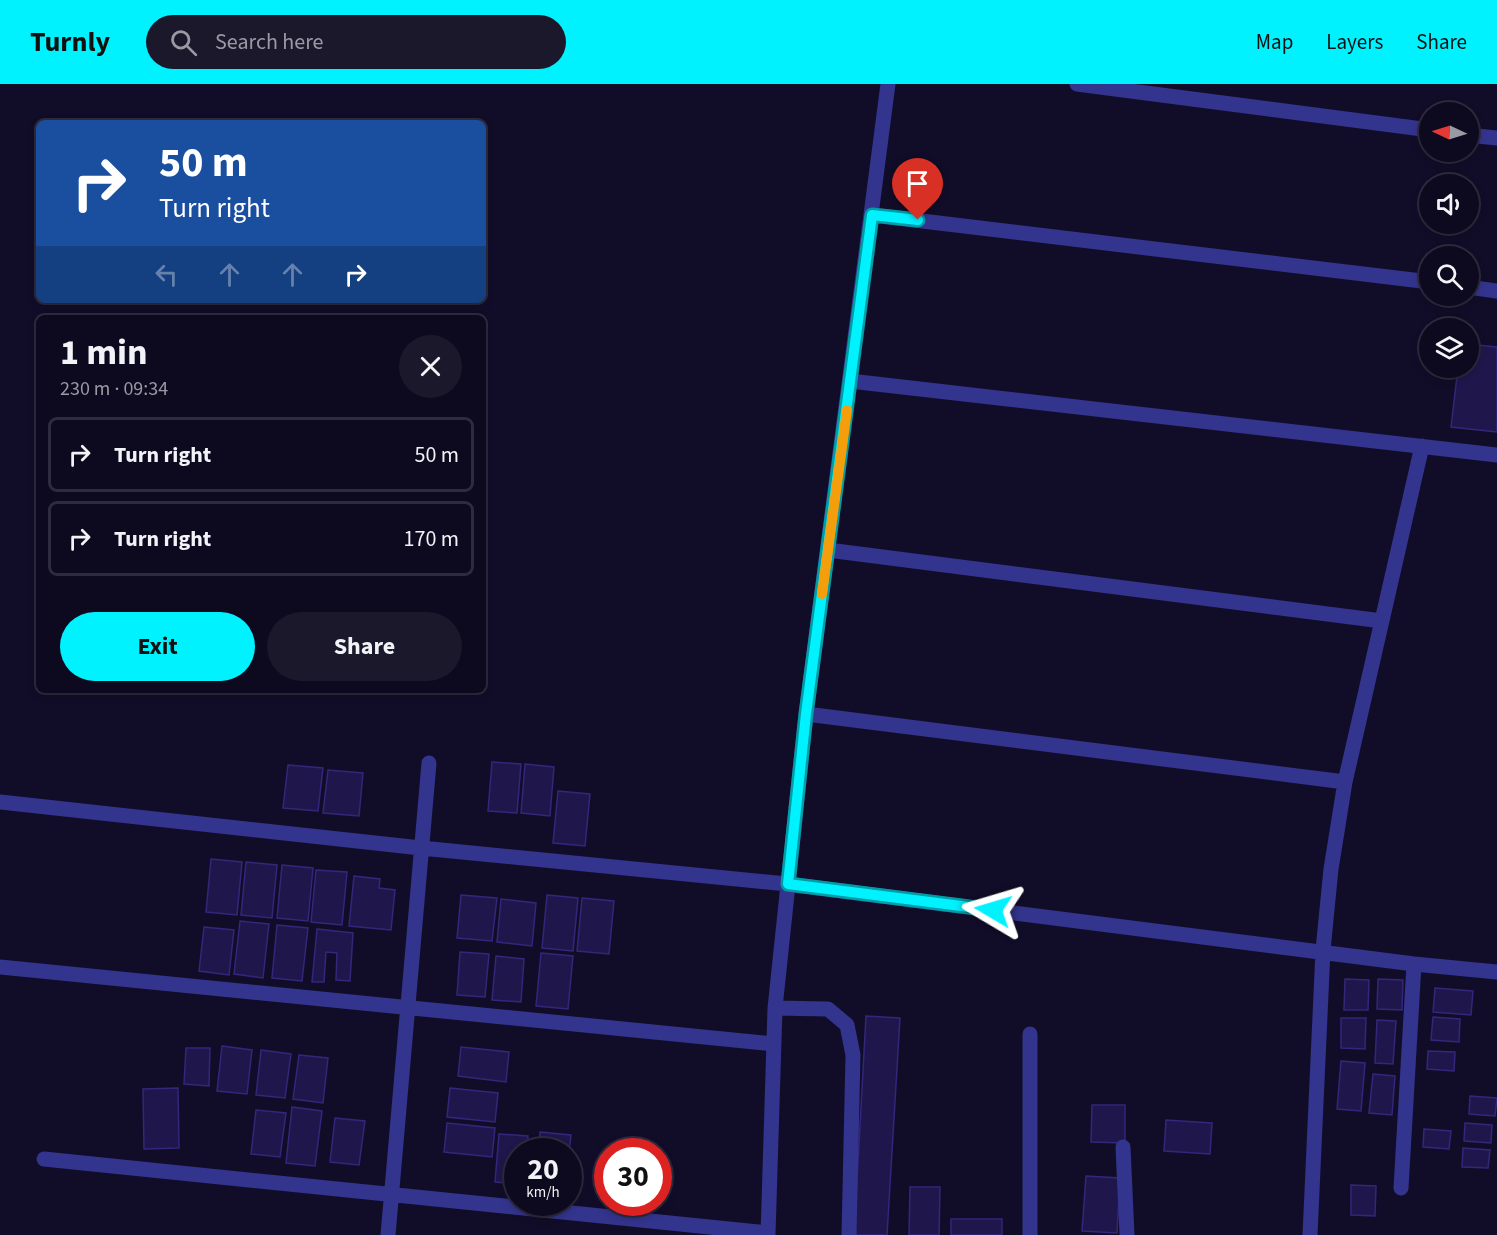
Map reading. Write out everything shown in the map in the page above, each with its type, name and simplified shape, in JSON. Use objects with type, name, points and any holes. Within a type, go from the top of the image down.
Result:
[{"type":"street","points":[[44,1159],[768,1234],[774,1008],[806,714],[888,84]]},
{"type":"street","points":[[1077,84],[1419,129]]},
{"type":"street","points":[[1479,136],[1497,138]]},
{"type":"street","points":[[872,215],[1419,281]]},
{"type":"street","points":[[1479,289],[1497,291]]},
{"type":"street","points":[[850,381],[1497,455]]},
{"type":"street","points":[[1310,1235],[1323,950],[1331,869],[1345,782],[1422,446]]},
{"type":"street","points":[[828,550],[1382,621]]},
{"type":"street","points":[[806,714],[1345,782]]},
{"type":"street","points":[[388,1235],[429,763]]},
{"type":"street","points":[[0,802],[421,848],[788,884],[1323,950],[1414,964],[1497,972]]},
{"type":"street","points":[[1401,1188],[1414,964]]},
{"type":"street","points":[[0,967],[774,1044]]},
{"type":"street","points":[[774,1008],[828,1009],[846,1025],[854,1055],[849,1235]]},
{"type":"street","points":[[1030,1034],[1030,1235]]},
{"type":"street","points":[[1123,1147],[1127,1235]]},
{"type":"building","points":[[1479,345],[1497,347],[1497,432],[1451,427],[1457,378],[1479,378]]},
{"type":"building","points":[[492,762],[521,764],[517,813],[488,811]]},
{"type":"building","points":[[525,764],[554,767],[550,816],[521,813]]},
{"type":"building","points":[[288,765],[323,768],[318,811],[283,808]]},
{"type":"building","points":[[328,770],[363,773],[359,816],[323,813]]},
{"type":"building","points":[[558,791],[590,794],[585,846],[553,843]]},
{"type":"building","points":[[211,859],[242,862],[237,915],[206,912]]},
{"type":"building","points":[[246,862],[277,865],[272,918],[241,915]]},
{"type":"building","points":[[282,865],[313,868],[308,921],[277,918]]},
{"type":"building","points":[[316,870],[347,872],[342,925],[311,922]]},
{"type":"building","points":[[354,876],[380,879],[379,888],[395,890],[391,930],[349,926]]},
{"type":"building","points":[[461,895],[497,898],[492,941],[457,938]]},
{"type":"building","points":[[547,895],[578,898],[573,951],[542,948]]},
{"type":"building","points":[[582,898],[614,901],[609,954],[577,951]]},
{"type":"building","points":[[501,899],[536,903],[532,946],[497,942]]},
{"type":"building","points":[[240,921],[269,924],[263,978],[234,974]]},
{"type":"building","points":[[277,925],[308,928],[302,981],[272,978]]},
{"type":"building","points":[[204,927],[234,930],[229,975],[199,971]]},
{"type":"building","points":[[317,929],[353,933],[350,981],[336,980],[337,953],[326,952],[324,982],[312,982]]},
{"type":"building","points":[[460,952],[489,954],[485,997],[457,995]]},
{"type":"building","points":[[541,953],[573,956],[568,1009],[536,1006]]},
{"type":"building","points":[[496,956],[524,959],[521,1002],[492,1000]]},
{"type":"building","points":[[1345,979],[1369,980],[1368,1010],[1344,1010]]},
{"type":"building","points":[[1378,979],[1403,980],[1402,1010],[1377,1009]]},
{"type":"building","points":[[1435,988],[1473,991],[1471,1015],[1433,1012]]},
{"type":"building","points":[[866,1016],[900,1018],[887,1235],[854,1235]]},
{"type":"building","points":[[1433,1017],[1460,1019],[1459,1042],[1431,1040]]},
{"type":"building","points":[[1341,1018],[1366,1018],[1365,1049],[1341,1048]]},
{"type":"building","points":[[1377,1020],[1396,1021],[1393,1064],[1375,1063]]},
{"type":"building","points":[[222,1046],[252,1050],[247,1094],[217,1091]]},
{"type":"building","points":[[461,1047],[509,1052],[506,1082],[458,1076]]},
{"type":"building","points":[[186,1048],[210,1048],[209,1086],[184,1084]]},
{"type":"building","points":[[261,1050],[291,1054],[285,1098],[256,1095]]},
{"type":"building","points":[[1428,1051],[1455,1052],[1454,1071],[1427,1069]]},
{"type":"building","points":[[299,1055],[328,1058],[323,1103],[293,1099]]},
{"type":"building","points":[[1341,1061],[1365,1063],[1361,1111],[1337,1109]]},
{"type":"building","points":[[1373,1074],[1395,1076],[1392,1115],[1369,1113]]},
{"type":"building","points":[[178,1088],[179,1148],[144,1149],[143,1089]]},
{"type":"building","points":[[450,1088],[498,1093],[495,1122],[447,1117]]},
{"type":"building","points":[[1470,1096],[1497,1098],[1495,1116],[1469,1114]]},
{"type":"building","points":[[1092,1105],[1125,1105],[1125,1143],[1091,1142]]},
{"type":"building","points":[[292,1107],[322,1111],[315,1166],[286,1163]]},
{"type":"building","points":[[256,1110],[286,1113],[280,1157],[251,1154]]},
{"type":"building","points":[[335,1118],[365,1121],[359,1165],[330,1162]]},
{"type":"building","points":[[1166,1120],[1212,1123],[1210,1154],[1164,1151]]},
{"type":"building","points":[[447,1123],[495,1128],[492,1157],[444,1152]]},
{"type":"building","points":[[1465,1123],[1492,1125],[1491,1143],[1464,1141]]},
{"type":"building","points":[[1424,1129],[1451,1131],[1449,1149],[1423,1147]]},
{"type":"building","points":[[540,1132],[571,1135],[571,1138],[539,1138]]},
{"type":"building","points":[[499,1134],[528,1136],[528,1138],[504,1138],[504,1183],[495,1182]]},
{"type":"building","points":[[1463,1148],[1490,1150],[1488,1168],[1462,1167]]},
{"type":"building","points":[[1086,1176],[1120,1178],[1117,1233],[1082,1231]]},
{"type":"building","points":[[1351,1185],[1376,1186],[1375,1216],[1351,1215]]},
{"type":"building","points":[[910,1187],[940,1187],[939,1235],[909,1235]]},
{"type":"building","points":[[951,1219],[1002,1219],[1002,1235],[951,1235]]},
{"type":"slow traffic","points":[[822,594],[847,410]]},
{"type":"route","points":[[918,220],[872,215],[806,714],[788,884],[993,910]]}]
